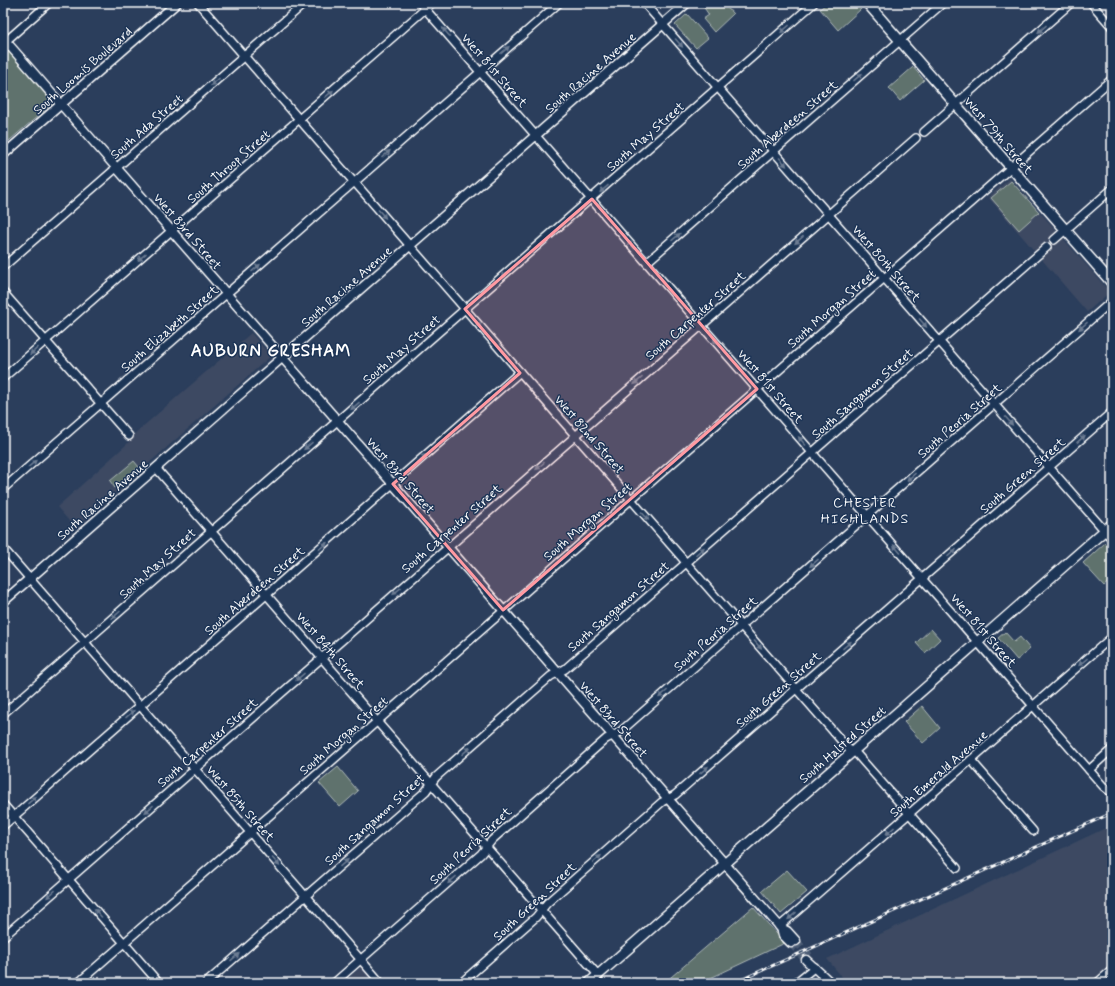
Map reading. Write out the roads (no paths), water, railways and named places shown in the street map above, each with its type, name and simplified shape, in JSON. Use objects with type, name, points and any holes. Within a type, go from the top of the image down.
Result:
[{"type":"main road","name":"West 79th Street","points":[[867,3],[1112,283]]},
{"type":"main road","name":"South Halsted Street","points":[[589,983],[1112,524]]},
{"type":"street","points":[[4,39],[49,3]]},
{"type":"street","name":"South Loomis Boulevard","points":[[3,155],[177,3]]},
{"type":"street","name":"West 82nd Street","points":[[198,3],[796,689],[957,868]]},
{"type":"street","name":"South Ada Street","points":[[3,267],[305,3]]},
{"type":"street","name":"West 81st Street","points":[[420,3],[1034,705],[1110,796]]},
{"type":"street","name":"South Throop Street","points":[[3,378],[432,3]]},
{"type":"street","name":"South Elizabeth Street","points":[[3,489],[559,3]]},
{"type":"street","name":"West 80th Street","points":[[644,3],[1112,539]]},
{"type":"street","name":"South Racine Avenue","points":[[3,602],[687,3]]},
{"type":"street","name":"South May Street","points":[[3,714],[814,3]]},
{"type":"street","name":"South Aberdeen Street","points":[[647,262],[943,3]]},
{"type":"street","points":[[924,132],[1071,3]]},
{"type":"street","points":[[1091,3],[1112,27]]},
{"type":"street","name":"West 83rd Street","points":[[4,39],[725,864],[780,928],[783,934],[794,942]]},
{"type":"street","name":"South Morgan Street","points":[[78,983],[1112,79]]},
{"type":"street","name":"South Carpenter Street","points":[[3,937],[916,138]]},
{"type":"street","points":[[1054,240],[1112,189]]},
{"type":"street","name":"South Sangamon Street","points":[[206,983],[420,796],[436,777],[551,676],[565,669],[1046,247]]},
{"type":"street","points":[[3,292],[129,436]]},
{"type":"street","name":"South Peoria Street","points":[[334,983],[481,854],[492,840],[595,749],[620,732],[1112,301]]},
{"type":"street","name":"South Aberdeen Street","points":[[3,826],[520,372]]},
{"type":"street","name":"South Green Street","points":[[461,983],[536,917],[552,898],[662,802],[675,795],[1112,412]]},
{"type":"street","name":"West 84th Street","points":[[156,468],[598,975]]},
{"type":"street","name":"West 85th Street","points":[[3,548],[381,983]]},
{"type":"street","name":"South Emerald Avenue","points":[[780,928],[1112,637]]},
{"type":"street","points":[[1089,770],[1112,749]]},
{"type":"street","points":[[971,760],[1033,832]]},
{"type":"street","points":[[3,804],[159,983]]},
{"type":"street","points":[[808,959],[831,983]]},
{"type":"street","points":[[795,983],[815,967]]},
{"type":"street","points":[[1097,983],[1112,970]]},
{"type":"tunnel","points":[[1109,798],[1112,802]]},
{"type":"tunnel","points":[[796,941],[811,958]]},
{"type":"tunnel","points":[[791,943],[806,960]]},
{"type":"railway","points":[[734,983],[1112,813]]},
{"type":"district","name":"AUBURN GRESHAM","points":[[271,350]]},
{"type":"district","name":"CHESTER HIGHLANDS","points":[[865,510]]}]
